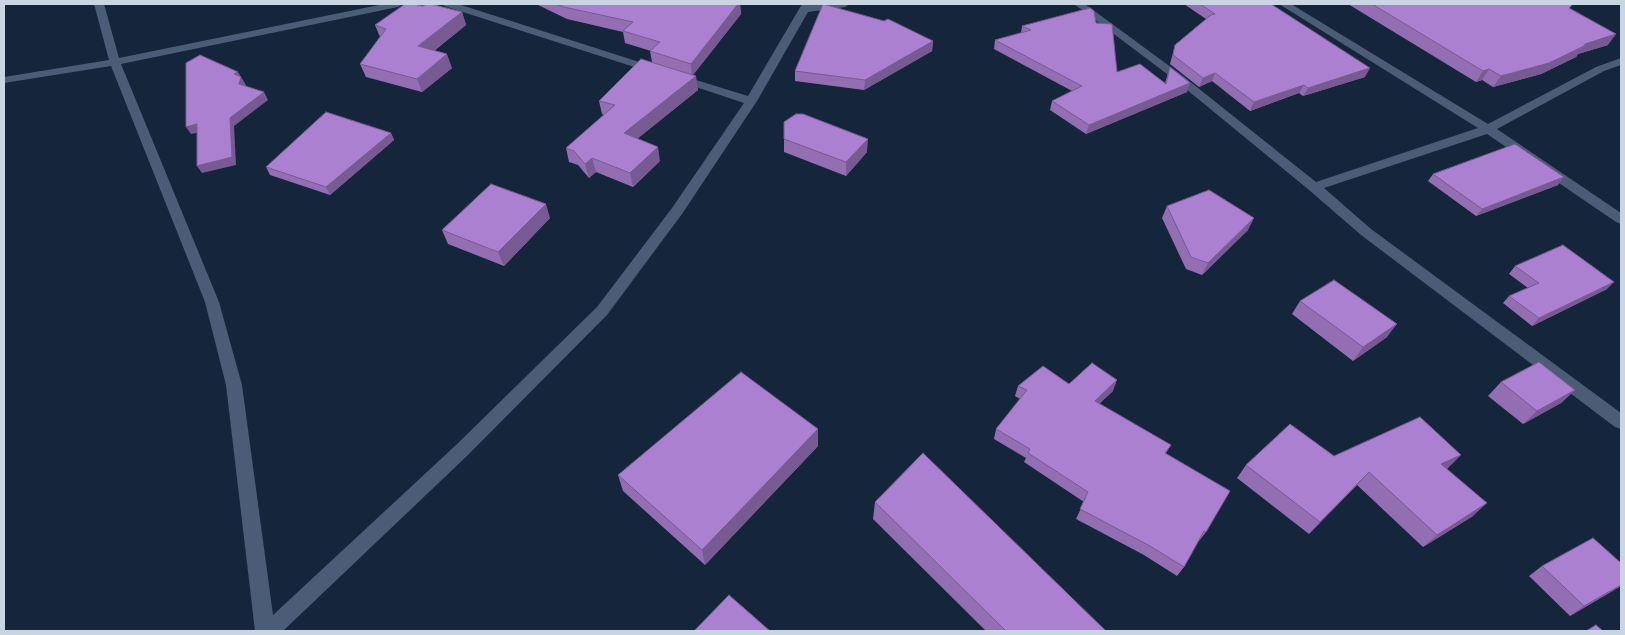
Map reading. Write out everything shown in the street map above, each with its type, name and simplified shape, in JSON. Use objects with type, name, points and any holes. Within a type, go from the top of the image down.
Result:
[{"type":"street","points":[[99,4],[115,62],[212,302],[234,385],[265,631]]},
{"type":"street","points":[[4,80],[115,62],[398,4]]},
{"type":"street","points":[[448,4],[751,101]]},
{"type":"street","points":[[269,631],[462,450],[602,311],[677,211],[751,101],[805,6],[845,4]]},
{"type":"street","points":[[1079,4],[1179,78],[1314,187],[1366,232],[1621,422]]},
{"type":"street","points":[[1284,4],[1488,129],[1621,219]]},
{"type":"street","points":[[1314,187],[1488,129],[1600,69],[1621,61]]},
{"type":"building","points":[[405,4],[423,6],[431,4],[462,12],[418,46],[447,54],[417,79],[360,64],[386,29],[375,25]]},
{"type":"building","points":[[556,4],[738,4],[691,64],[650,51],[660,42],[623,31],[633,22]]},
{"type":"building","points":[[823,4],[884,21],[888,19],[933,41],[865,80],[795,71]]},
{"type":"building","points":[[1200,4],[1271,4],[1370,68],[1308,88],[1304,85],[1254,102],[1215,73],[1203,78],[1173,55],[1175,45],[1211,15],[1215,14]]},
{"type":"building","points":[[1372,4],[1573,4],[1569,8],[1616,34],[1585,44],[1549,63],[1501,76],[1489,69],[1483,71]]},
{"type":"building","points":[[1090,8],[1094,11],[1096,23],[1112,24],[1117,72],[1140,64],[1166,84],[1170,67],[1190,83],[1089,125],[1052,101],[1082,86],[995,40],[1031,30],[1022,26]]},
{"type":"building","points":[[200,55],[238,72],[234,74],[241,77],[239,84],[264,92],[230,118],[232,157],[197,166],[197,124],[186,127],[186,63]]},
{"type":"building","points":[[641,59],[696,76],[624,133],[658,147],[630,173],[592,158],[585,164],[574,151],[566,148],[615,105],[599,101]]},
{"type":"building","points":[[326,112],[391,133],[326,187],[266,167]]},
{"type":"building","points":[[796,114],[803,114],[868,139],[846,162],[784,139],[784,122]]},
{"type":"building","points":[[1515,144],[1564,177],[1482,209],[1433,174]]},
{"type":"building","points":[[491,184],[546,204],[498,252],[442,230]]},
{"type":"building","points":[[1209,190],[1254,218],[1208,263],[1191,257],[1167,206]]},
{"type":"building","points":[[1563,245],[1614,282],[1539,318],[1509,296],[1539,283],[1515,266]]},
{"type":"building","points":[[1334,280],[1397,324],[1363,347],[1300,301]]},
{"type":"building","points":[[1539,362],[1575,390],[1537,411],[1501,382]]},
{"type":"building","points":[[1092,363],[1117,380],[1095,401],[1171,445],[1165,453],[1230,491],[1206,532],[1204,531],[1184,567],[1150,546],[1080,509],[1088,492],[1028,453],[1030,449],[996,429],[1027,390],[1018,386],[1043,366],[1069,384]]},
{"type":"building","points":[[741,372],[818,429],[702,550],[618,475]]},
{"type":"building","points":[[1420,417],[1461,455],[1441,464],[1487,503],[1437,535],[1369,472],[1320,522],[1246,465],[1290,424],[1334,456]]},
{"type":"building","points":[[923,453],[1106,631],[1006,631],[875,502]]},
{"type":"building","points":[[1593,538],[1621,563],[1621,585],[1584,606],[1542,566]]},
{"type":"building","points":[[729,595],[770,631],[694,631]]},
{"type":"building","points":[[1596,625],[1603,631],[1586,631]]}]
